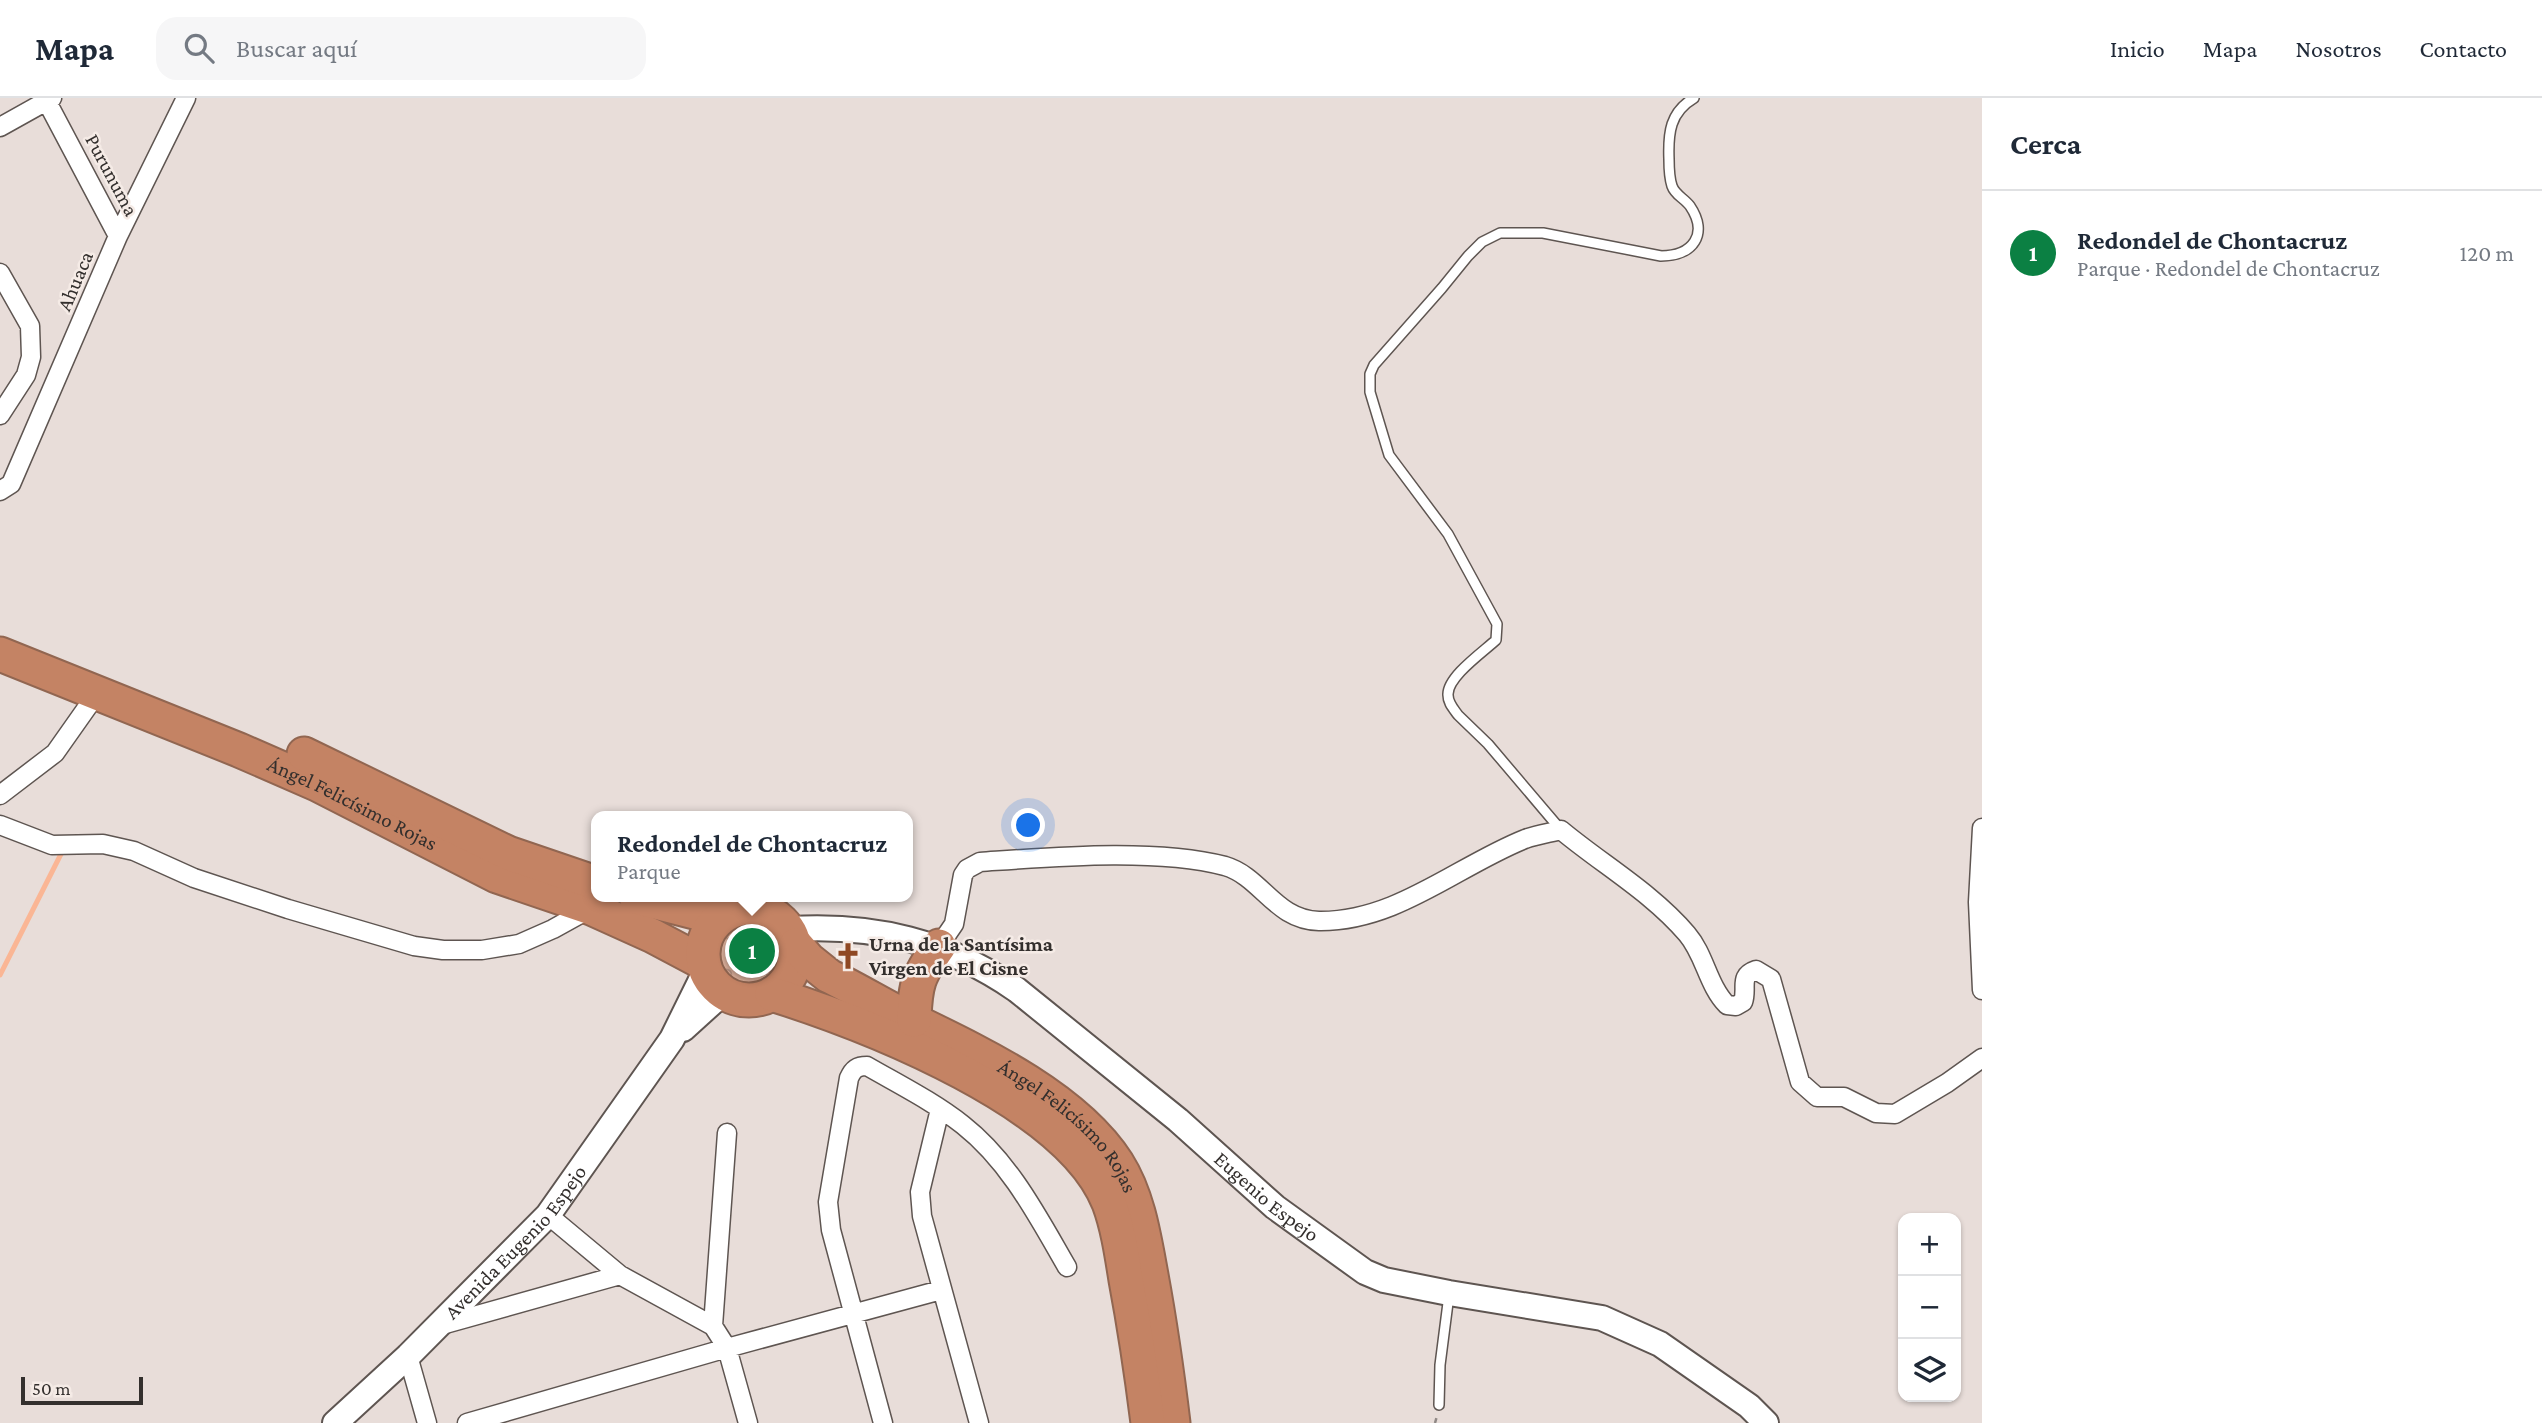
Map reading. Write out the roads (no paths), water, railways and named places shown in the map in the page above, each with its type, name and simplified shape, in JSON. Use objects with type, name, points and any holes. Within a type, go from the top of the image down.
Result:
[{"type":"highway","name":"Ángel Felicísimo Rojas","points":[[0,634],[249,730],[497,876],[591,895]]},
{"type":"highway","name":"Ángel Felicísimo Rojas","points":[[0,653],[239,750],[353,790]]},
{"type":"highway","name":"Ángel Felicísimo Rojas","points":[[603,902],[710,975]]},
{"type":"highway","points":[[656,902],[718,918]]},
{"type":"highway","points":[[762,910],[776,915],[793,937],[796,960],[792,974],[784,986],[772,994],[756,999],[744,999],[710,975],[707,934],[718,918],[735,911],[762,910]]},
{"type":"highway","name":"Ángel Felicísimo Rojas","points":[[793,937],[809,960],[829,976],[1006,1068],[1093,1134],[1117,1163],[1132,1194],[1143,1232],[1168,1376],[1173,1423]]},
{"type":"highway","points":[[914,1020],[915,990],[920,973],[939,946]]},
{"type":"highway","name":"Ángel Felicísimo Rojas","points":[[772,994],[932,1056],[993,1089],[1075,1151],[1096,1177],[1109,1203],[1119,1238],[1148,1423]]},
{"type":"main road","name":"Eugenio Espejo","points":[[793,937],[852,929],[939,946],[1017,990],[1178,1120],[1275,1208],[1365,1272],[1384,1280],[1449,1293],[1602,1318],[1660,1344],[1749,1406],[1766,1423]]},
{"type":"main road","name":"Avenida Eugenio Espejo","points":[[334,1423],[408,1356],[548,1215],[672,1039],[710,975]]},
{"type":"street","name":"Ahuaca","points":[[5,487],[118,236],[186,98]]},
{"type":"street","name":"Purunuma","points":[[48,99],[118,236]]},
{"type":"street","points":[[0,127],[48,99]]},
{"type":"street","points":[[0,273],[30,326],[31,357],[26,375],[0,415]]},
{"type":"street","points":[[0,795],[55,753],[98,692]]},
{"type":"street","points":[[0,825],[52,845],[103,844],[134,851],[194,878],[288,909],[414,946],[443,950],[482,950],[519,944],[553,929],[591,898]]},
{"type":"street","points":[[1982,828],[1978,902],[1982,990]]},
{"type":"street","points":[[939,946],[954,924],[963,875],[967,869],[980,862],[1119,856],[1225,866],[1236,871],[1291,915],[1303,919],[1326,920],[1363,916],[1385,908],[1460,873],[1504,848],[1527,838],[1561,830],[1591,855],[1640,888],[1686,932],[1727,1005],[1736,1006],[1743,1002],[1744,980],[1748,973],[1756,970],[1767,974],[1771,979],[1800,1082],[1817,1097],[1844,1097],[1876,1113],[1895,1114],[1982,1058]]},
{"type":"street","points":[[883,1423],[831,1230],[828,1202],[849,1078],[859,1066],[867,1066],[940,1108],[987,1147],[1024,1194],[1067,1268]]},
{"type":"street","points":[[940,1108],[920,1192],[922,1216],[979,1423]]},
{"type":"street","points":[[713,1326],[727,1133]]},
{"type":"street","points":[[548,1215],[620,1275],[713,1326],[727,1348],[748,1423]]},
{"type":"street","points":[[435,1327],[620,1275]]},
{"type":"street","points":[[467,1423],[941,1290]]},
{"type":"street","points":[[408,1356],[427,1423]]},
{"type":"lane","points":[[1561,830],[1516,775],[1450,704],[1448,689],[1453,680],[1496,640],[1497,624],[1448,534],[1389,455],[1370,393],[1370,374],[1379,357],[1468,256],[1489,237],[1517,231],[1543,233],[1661,256],[1676,256],[1688,250],[1696,239],[1696,224],[1689,205],[1672,188],[1668,141],[1676,114],[1694,98]]},
{"type":"lane","points":[[1438,1405],[1449,1293]]},
{"type":"waterway","points":[[0,975],[63,850]]},
{"type":"place","name":"Redondel de Chontacruz","points":[[752,951]]},
{"type":"place","name":"Urna de la Santísima Virgen de El Cisne","points":[[848,956]]}]
